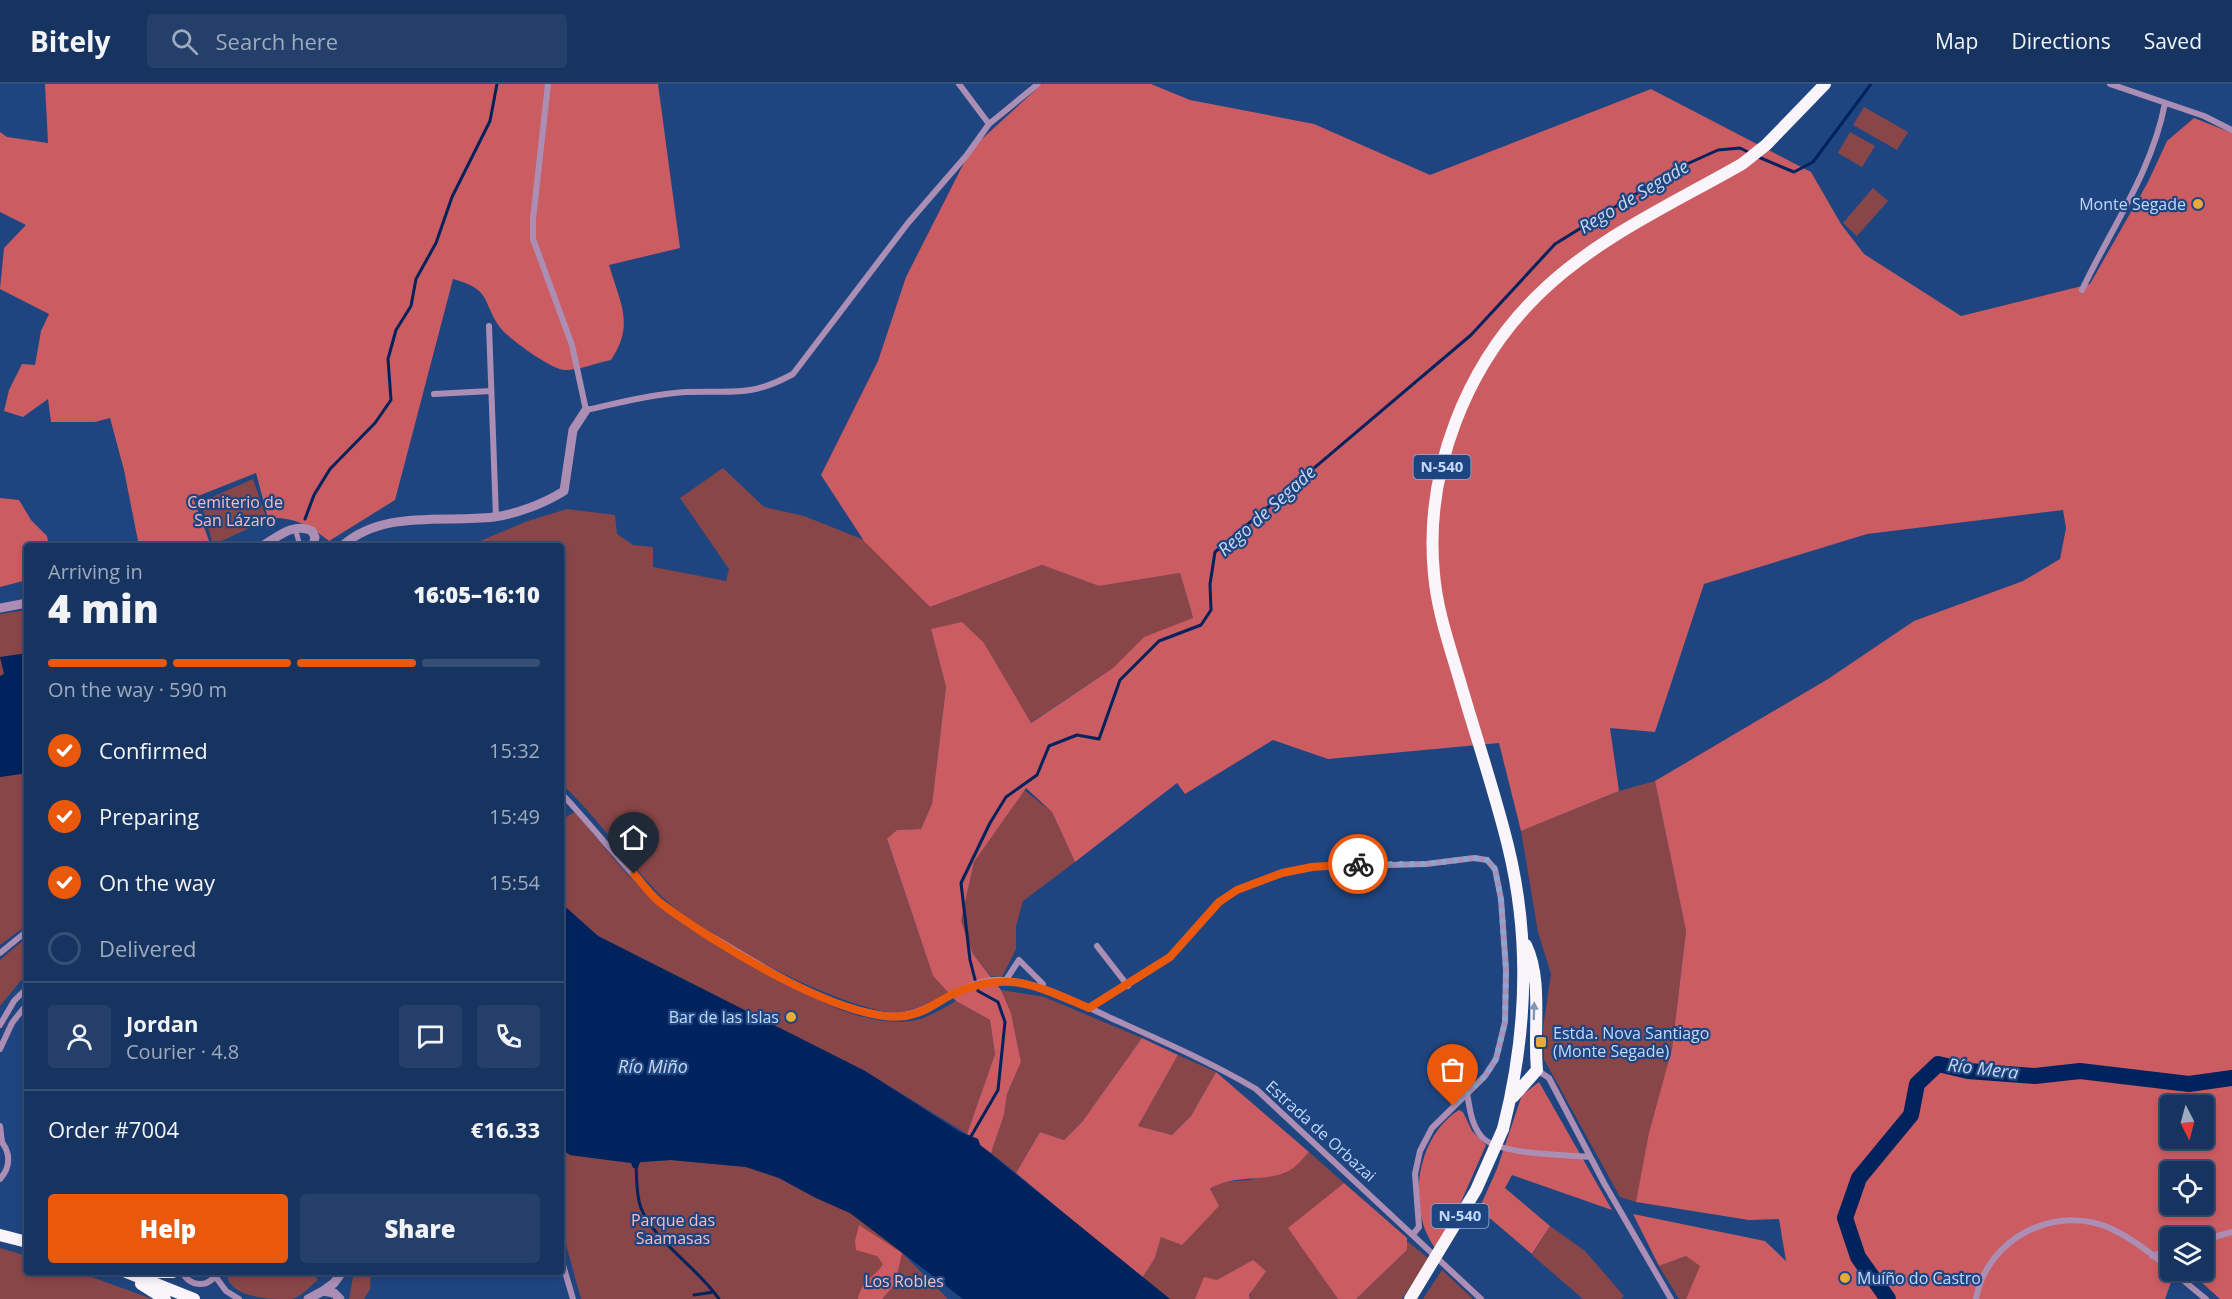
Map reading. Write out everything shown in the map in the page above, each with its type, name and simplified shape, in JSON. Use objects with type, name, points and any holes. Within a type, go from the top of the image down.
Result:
[{"type":"highway","name":"N-540","points":[[1410,1299],[1476,1190],[1503,1129],[1511,1100],[1524,1022],[1524,941],[1508,846],[1442,622],[1435,583],[1434,519],[1437,487],[1461,405],[1481,369],[1508,329],[1539,294],[1580,260],[1742,164],[1766,145],[1824,84]]},
{"type":"highway","points":[[1511,1100],[1537,1070],[1534,1028],[1536,979],[1532,958],[1524,941]]},
{"type":"highway","points":[[0,1235],[24,1241]]},
{"type":"highway","points":[[132,1275],[165,1299]]},
{"type":"highway","points":[[134,1275],[194,1299]]},
{"type":"street","points":[[346,543],[362,531],[398,522],[496,517],[550,500],[564,491],[573,430],[586,410],[572,345],[534,239],[532,219],[548,84]]},
{"type":"street","points":[[959,84],[989,124]]},
{"type":"street","points":[[586,410],[685,392],[742,392],[767,388],[793,374],[819,343],[908,223],[966,156],[989,124],[1038,84]]},
{"type":"street","points":[[2110,84],[2204,116],[2232,130]]},
{"type":"street","points":[[2082,290],[2098,256],[2128,208],[2162,121],[2165,103]]},
{"type":"street","points":[[489,326],[496,517]]},
{"type":"street","points":[[434,394],[491,391]]},
{"type":"street","points":[[268,543],[295,528],[312,531],[315,537],[314,543]]},
{"type":"street","points":[[295,528],[299,543]]},
{"type":"street","points":[[0,608],[24,604]]},
{"type":"street","name":"Estrada de Orbazai","points":[[564,796],[660,902],[707,934],[786,980],[833,1002],[884,1016],[905,1016],[922,1012],[950,995],[992,980],[1006,981],[1042,989],[1212,1063],[1256,1089],[1414,1233],[1481,1299]]},
{"type":"street","points":[[1089,1008],[1128,986],[1170,957],[1219,902],[1237,890],[1282,873],[1312,867],[1426,864],[1474,858],[1487,860],[1495,869],[1501,899],[1506,970],[1505,1022],[1496,1059],[1485,1076],[1432,1128],[1420,1151],[1415,1174],[1419,1227],[1414,1233]]},
{"type":"street","points":[[1501,899],[1518,899]]},
{"type":"street","points":[[0,952],[24,933]]},
{"type":"street","points":[[1097,946],[1128,986]]},
{"type":"street","points":[[1006,981],[1019,960],[1043,984],[1042,989]]},
{"type":"street","points":[[0,1024],[14,1001],[24,991]]},
{"type":"street","points":[[0,1048],[12,1023],[24,1008]]},
{"type":"street","points":[[1505,1022],[1524,1022]]},
{"type":"street","points":[[1537,1070],[1549,1078],[1590,1157],[1671,1299]]},
{"type":"street","points":[[1467,1093],[1472,1122],[1483,1139],[1512,1151],[1590,1157]]},
{"type":"street","points":[[0,1126],[1,1141],[9,1155],[8,1166],[0,1179]]},
{"type":"street","points":[[1976,1299],[1994,1256],[2017,1235],[2048,1222],[2082,1220],[2114,1230],[2152,1256],[2206,1299]]},
{"type":"street","points":[[2214,1237],[2232,1232]]},
{"type":"street","points":[[2152,1256],[2160,1253]]},
{"type":"street","points":[[564,1268],[573,1299]]},
{"type":"street","points":[[184,1275],[195,1284],[206,1283],[215,1275]]},
{"type":"street","points":[[217,1275],[226,1291],[239,1299]]},
{"type":"street","points":[[308,1299],[334,1283],[341,1275]]},
{"type":"street","points":[[323,1291],[340,1298],[343,1275]]},
{"type":"green space","points":[[1864,107],[1908,132],[1897,150],[1853,125]]},
{"type":"green space","points":[[1850,132],[1875,146],[1862,167],[1838,153]]},
{"type":"green space","points":[[1873,188],[1888,201],[1857,236],[1843,223]]},
{"type":"green space","points":[[723,468],[764,507],[804,516],[864,540],[930,607],[1042,565],[1099,586],[1180,573],[1193,619],[1142,639],[1113,668],[1030,723],[984,643],[931,629],[946,687],[932,804],[921,829],[897,830],[887,840],[933,976],[948,992],[929,1004],[901,1013],[869,1008],[804,983],[734,948],[703,928],[657,892],[564,786],[564,543],[475,543],[528,521],[567,509],[615,515],[617,534],[633,545],[653,547],[653,567],[726,581],[729,569],[680,498]]},
{"type":"green space","name":"Cemiterio de San Lázaro","points":[[253,479],[267,520],[217,543],[212,543],[201,502]]},
{"type":"green space","points":[[24,610],[24,666],[0,676],[0,614]]},
{"type":"green space","points":[[24,773],[24,927],[0,945],[0,777]]},
{"type":"green space","points":[[1655,781],[1686,931],[1672,1049],[1636,1202],[1620,1197],[1544,1059],[1543,1028],[1551,974],[1538,932],[1521,831],[1619,791]]},
{"type":"green space","points":[[1024,790],[1052,812],[1075,862],[1023,901],[1016,926],[1016,949],[1002,977],[991,976],[973,954],[961,921],[974,862]]},
{"type":"green space","points":[[575,812],[627,873],[668,914],[814,998],[857,1015],[901,1022],[923,1018],[956,1001],[990,1020],[995,1054],[967,1134],[865,1071],[598,936],[564,906],[564,818]]},
{"type":"green space","points":[[24,940],[24,977],[0,1006],[0,960]]},
{"type":"green space","points":[[1001,990],[1044,997],[1142,1038],[1082,1122],[1064,1140],[1040,1132],[1016,1173],[991,1153],[1004,1115],[1007,1094],[1021,1062],[1011,1013]]},
{"type":"green space","points":[[1178,1055],[1216,1072],[1191,1116],[1172,1135],[1138,1126]]},
{"type":"green space","name":"Parque das Saamasas","points":[[564,1151],[570,1155],[631,1163],[671,1160],[746,1167],[779,1178],[850,1213],[902,1250],[901,1252],[948,1299],[581,1299],[564,1237]]},
{"type":"green space","points":[[1309,1152],[1344,1183],[1289,1228],[1338,1299],[1250,1299],[1253,1260],[1217,1281],[1196,1299],[1170,1299],[1142,1278],[1155,1258],[1161,1237],[1220,1182],[1250,1180],[1291,1169]]},
{"type":"green space","points":[[1550,1226],[1585,1251],[1624,1296],[1621,1299],[1583,1299],[1532,1255]]},
{"type":"green space","points":[[1407,1241],[1429,1259],[1402,1299],[1356,1299],[1407,1250]]},
{"type":"green space","points":[[0,1248],[24,1255],[24,1275],[86,1275],[152,1299],[0,1299]]},
{"type":"green space","points":[[1686,1256],[1701,1266],[1686,1299],[1679,1299],[1659,1266]]},
{"type":"green space","points":[[1442,1270],[1473,1299],[1423,1299]]},
{"type":"green space","points":[[227,1275],[314,1275],[318,1280],[292,1299],[252,1296],[234,1288]]},
{"type":"green space","points":[[353,1275],[371,1275],[370,1289],[364,1299],[349,1299]]},
{"type":"shaded area","points":[[45,84],[658,84],[680,248],[609,265],[623,313],[624,324],[618,347],[611,360],[570,370],[550,365],[520,345],[499,326],[480,291],[453,279],[395,500],[329,541],[301,523],[268,518],[256,473],[193,498],[210,543],[138,543],[124,470],[110,418],[95,422],[51,422],[48,399],[23,417],[4,411],[9,390],[22,364],[35,365],[41,331],[49,314],[0,289],[4,248],[26,225],[0,212],[0,132],[7,137],[48,143]]},
{"type":"shaded area","points":[[1042,84],[1151,84],[1190,100],[1314,124],[1430,175],[1651,89],[1811,172],[1841,224],[1864,254],[1961,316],[2090,284],[2148,182],[2167,141],[2194,118],[2232,133],[2232,1299],[2220,1299],[2200,1281],[2214,1281],[2214,1227],[2160,1227],[2160,1281],[2171,1281],[2165,1299],[1686,1299],[1700,1266],[1686,1256],[1659,1266],[1633,1214],[1765,1241],[1786,1261],[1779,1219],[1749,1220],[1636,1202],[1649,1133],[1672,1049],[1686,931],[1655,781],[1828,679],[1914,621],[2023,581],[2060,559],[2066,528],[2063,510],[1867,534],[1704,584],[1655,732],[1610,728],[1619,791],[1521,831],[1499,743],[1328,759],[1273,740],[1185,794],[1177,783],[1075,862],[1052,812],[1026,788],[974,862],[961,921],[973,954],[1001,990],[1011,1013],[1021,1062],[1007,1094],[1004,1115],[991,1153],[980,1145],[978,1139],[967,1134],[995,1054],[990,1020],[956,1001],[933,976],[887,839],[897,830],[921,829],[932,804],[946,687],[931,629],[962,622],[984,643],[1031,723],[1113,668],[1144,637],[1193,618],[1180,573],[1099,586],[1042,565],[930,607],[864,541],[821,475],[878,361],[906,277],[971,149]]},
{"type":"shaded area","points":[[0,498],[19,500],[31,520],[47,536],[48,543],[24,543],[24,581],[0,587]]},
{"type":"shaded area","points":[[1142,1038],[1178,1055],[1138,1126],[1172,1135],[1191,1116],[1216,1072],[1309,1152],[1283,1174],[1229,1181],[1210,1189],[1219,1206],[1182,1245],[1161,1237],[1155,1258],[1142,1278],[1016,1173],[1040,1132],[1064,1140],[1082,1122]]},
{"type":"shaded area","points":[[1539,1082],[1612,1210],[1512,1175],[1505,1188],[1550,1226],[1532,1254],[1479,1209],[1497,1169],[1522,1095]]},
{"type":"shaded area","points":[[1459,1110],[1463,1112],[1472,1131],[1486,1145],[1457,1211],[1435,1248],[1426,1232],[1420,1213],[1420,1174],[1433,1137],[1444,1122]]},
{"type":"shaded area","points":[[1344,1183],[1407,1238],[1407,1250],[1356,1299],[1338,1299],[1288,1228]]},
{"type":"shaded area","points":[[859,1225],[902,1253],[895,1284],[882,1299],[858,1299],[863,1286],[883,1264],[877,1256],[856,1250],[855,1241]]},
{"type":"shaded area","points":[[1253,1260],[1266,1271],[1249,1295],[1250,1299],[1195,1299],[1204,1277],[1217,1280]]},
{"type":"water","points":[[24,653],[24,773],[0,777],[0,676],[4,674],[0,657]]},
{"type":"water","name":"Río Miño","points":[[564,906],[598,936],[865,1071],[960,1132],[978,1139],[980,1145],[1170,1299],[963,1299],[850,1213],[779,1178],[746,1167],[671,1160],[640,1162],[638,1168],[633,1168],[631,1163],[570,1155],[564,1151]]},
{"type":"waterway","points":[[305,519],[314,495],[330,469],[375,423],[391,400],[388,359],[396,330],[411,306],[416,279],[436,243],[452,197],[490,121],[497,84]]},
{"type":"waterway","name":"Rego de Segade","points":[[1756,156],[1794,172],[1813,162],[1871,84]]},
{"type":"waterway","name":"Rego de Segade","points":[[970,1138],[998,1090],[1005,1022],[998,1002],[978,991],[970,960],[961,883],[990,823],[1006,797],[1037,775],[1049,746],[1077,735],[1099,739],[1120,680],[1159,641],[1201,625],[1211,610],[1210,584],[1215,552],[1471,335],[1555,244],[1678,168],[1718,150],[1740,148],[1750,153]]},
{"type":"waterway","name":"Río Mera","points":[[1888,1299],[1858,1257],[1845,1218],[1859,1178],[1911,1115],[1917,1084],[1938,1064],[1968,1071],[2035,1076],[2080,1071],[2189,1084],[2232,1078]]},
{"type":"waterway","points":[[636,1166],[638,1198],[647,1220],[719,1299]]},
{"type":"waterway","points":[[694,1295],[714,1292]]},
{"type":"way so far","points":[[1358,864],[1426,864],[1474,858],[1487,860],[1495,869],[1501,899],[1506,970],[1505,1022],[1496,1059],[1485,1076],[1453,1106]]},
{"type":"place","name":"Monte Segade","points":[[2198,204]]},
{"type":"place","name":"Bar de las Islas","points":[[791,1017]]},
{"type":"place","name":"Estda. Nova Santiago (Monte Segade)","points":[[1541,1042]]},
{"type":"place","name":"Muíño do Castro","points":[[1845,1278]]},
{"type":"route","points":[[634,874],[660,902],[707,934],[786,980],[833,1002],[884,1016],[905,1016],[922,1012],[950,995],[992,980],[1042,989],[1089,1008],[1108,995],[1128,986],[1170,957],[1219,902],[1237,890],[1282,873],[1312,867],[1358,864]]},
{"type":"park label","name":"Los Robles","points":[[904,1281]]}]
